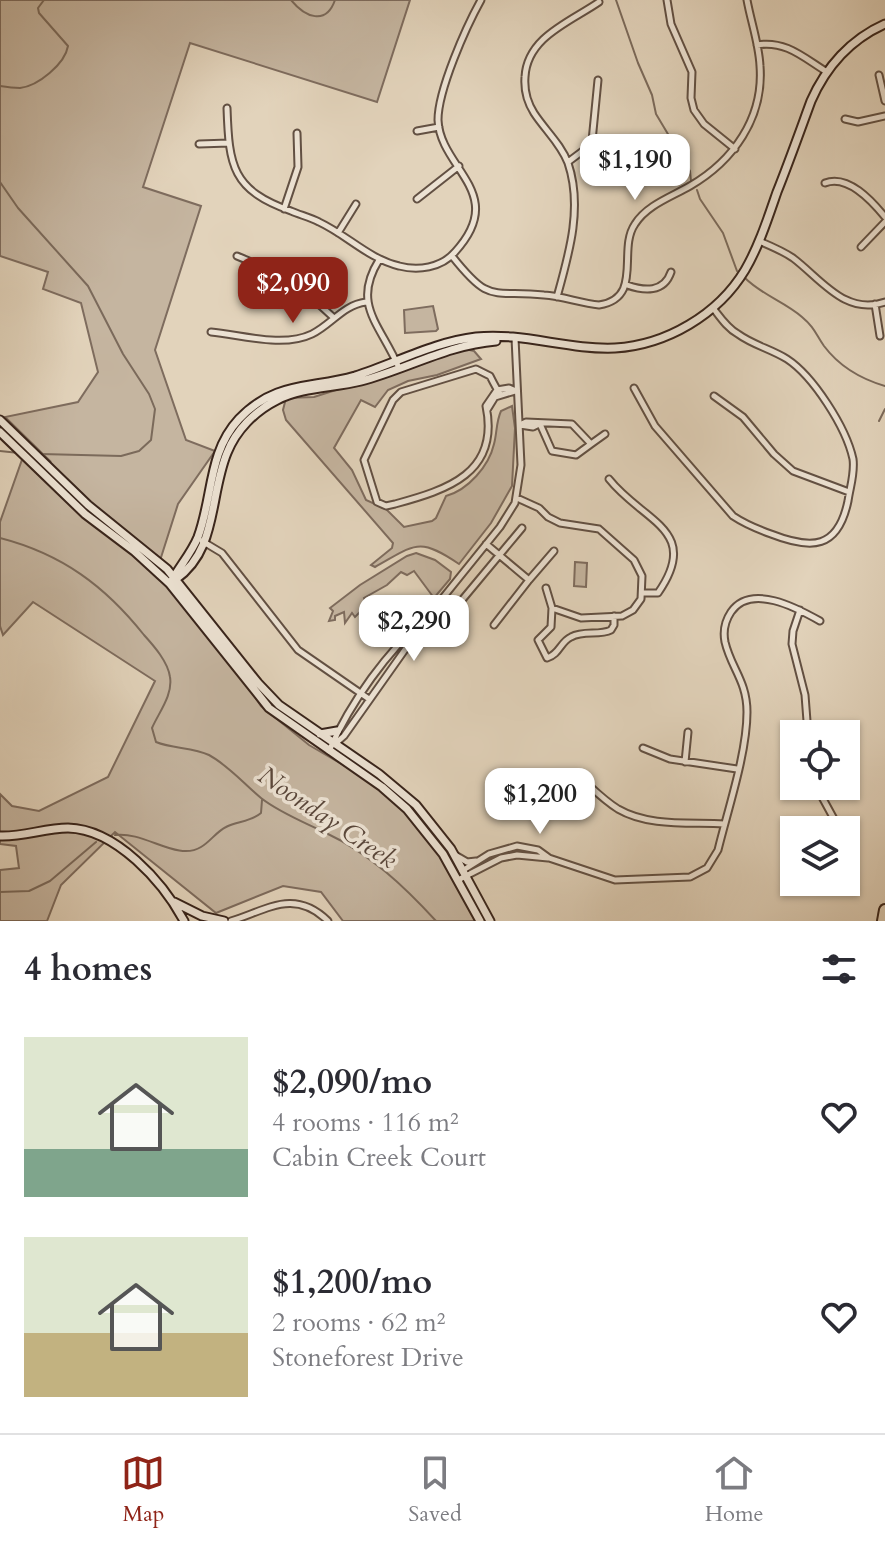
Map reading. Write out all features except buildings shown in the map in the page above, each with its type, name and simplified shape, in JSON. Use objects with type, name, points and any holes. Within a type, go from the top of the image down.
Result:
[{"type":"highway","points":[[883,921],[885,910]]},
{"type":"main road","points":[[174,580],[194,563],[226,455],[249,420],[284,397],[360,381],[398,364],[451,348],[515,338],[599,347],[631,346],[679,330],[713,308],[741,277],[759,241],[811,101],[827,72],[854,43],[885,24]]},
{"type":"main road","points":[[0,420],[99,515],[145,548],[268,694],[407,809],[461,875],[490,921]]},
{"type":"main road","points":[[0,432],[85,514],[174,580],[269,708],[405,794],[434,825],[454,854],[480,921]]},
{"type":"main road","points":[[320,734],[337,731]]},
{"type":"main road","points":[[0,836],[61,828],[93,833],[142,866],[173,901],[184,921]]},
{"type":"main road","points":[[173,901],[177,921]]},
{"type":"main road","points":[[173,901],[202,916],[224,921]]},
{"type":"street","points":[[227,108],[229,143],[236,171],[250,191],[266,202],[319,221],[379,260],[420,269],[452,256],[469,232],[474,214],[471,187],[448,151],[439,127],[441,99],[481,0]]},
{"type":"street","points":[[667,0],[671,24],[692,72],[694,110],[704,124],[735,149]]},
{"type":"street","points":[[452,256],[473,281],[490,292],[557,297],[593,304],[607,304],[618,296],[627,285],[629,236],[640,216],[708,175],[735,149],[751,122],[758,96],[760,70],[747,0]]},
{"type":"street","points":[[557,297],[575,216],[575,189],[568,162],[559,145],[529,106],[524,85],[525,70],[530,56],[545,37],[599,2]]},
{"type":"street","points":[[757,45],[776,43],[787,47],[827,72]]},
{"type":"street","points":[[879,75],[885,101]]},
{"type":"street","points":[[568,162],[592,141],[598,80]]},
{"type":"street","points":[[845,119],[858,122],[885,116]]},
{"type":"street","points":[[417,131],[439,127]]},
{"type":"street","points":[[284,209],[298,167],[297,133]]},
{"type":"street","points":[[199,144],[229,143]]},
{"type":"street","points":[[417,199],[459,166]]},
{"type":"street","points":[[825,183],[842,182],[862,193],[885,220],[861,247]]},
{"type":"street","points":[[338,233],[356,204]]},
{"type":"street","points":[[759,241],[788,255],[842,300],[855,304],[885,302]]},
{"type":"street","points":[[237,256],[293,282],[334,318]]},
{"type":"street","points":[[379,260],[368,284],[366,302],[398,364]]},
{"type":"street","points":[[627,285],[640,290],[659,287],[671,272]]},
{"type":"street","points":[[211,332],[292,340],[314,333],[353,305],[366,302]]},
{"type":"street","points":[[875,304],[880,336]]},
{"type":"street","points":[[634,388],[655,426],[723,508],[744,524],[797,543],[818,543],[828,538],[841,523],[853,473],[852,456],[815,385],[787,359],[732,330],[713,308]]},
{"type":"street","points":[[332,746],[344,736],[433,610],[504,521],[517,498],[521,471],[515,338]]},
{"type":"street","points":[[498,392],[490,376],[476,369],[401,392],[393,400],[364,460],[377,502],[386,506],[395,504],[457,483],[470,472],[485,447],[489,434],[486,406],[498,392],[509,388],[516,391]]},
{"type":"street","points":[[714,396],[743,417],[793,471],[849,492]]},
{"type":"street","points":[[520,425],[526,422],[576,425],[591,444]]},
{"type":"street","points":[[540,424],[552,451],[576,455],[605,434]]},
{"type":"street","points":[[609,479],[619,492],[665,531],[675,548],[672,570],[658,593],[643,593]]},
{"type":"street","points":[[517,498],[539,508],[560,523],[599,529],[634,560],[642,576],[643,593],[633,610],[622,616],[581,618],[552,608]]},
{"type":"street","points":[[457,606],[522,528]]},
{"type":"street","points":[[201,540],[222,553],[298,650],[369,699]]},
{"type":"street","points":[[486,544],[529,580]]},
{"type":"street","points":[[494,625],[554,551]]},
{"type":"street","points":[[546,588],[552,608],[551,627],[538,640],[547,658],[557,655],[567,639],[573,636],[611,630],[614,616]]},
{"type":"street","points":[[461,875],[506,857],[549,858],[615,880],[690,877],[702,872],[712,863],[724,824],[747,720],[739,672],[726,644],[724,630],[728,618],[741,603],[767,599],[800,610],[820,621]]},
{"type":"street","points":[[332,746],[337,731],[361,694],[393,651],[433,610]]},
{"type":"street","points":[[800,610],[792,644],[805,695],[807,720]]},
{"type":"street","points":[[685,762],[688,732]]},
{"type":"street","points":[[643,748],[685,762],[737,769]]},
{"type":"street","points":[[583,780],[613,806],[637,817],[724,824]]},
{"type":"street","points":[[454,854],[467,862],[517,846],[538,850],[549,858]]},
{"type":"street","points":[[461,875],[480,859]]},
{"type":"street","points":[[231,921],[266,906],[288,903],[308,907],[328,921]]},
{"type":"shaded area","points":[[0,0],[410,0],[377,102],[190,43],[143,187],[201,206],[155,350],[186,440],[215,451],[178,504],[157,570],[238,671],[261,706],[309,745],[395,795],[428,822],[463,867],[493,921],[343,921],[321,892],[283,886],[216,913],[115,832],[61,885],[47,921],[0,921],[0,870],[19,868],[16,846],[0,844],[0,794],[12,806],[39,811],[108,777],[155,681],[33,602],[3,635],[0,626],[0,522],[24,454],[51,462],[5,417],[78,402],[98,372],[81,303],[43,289],[48,272],[0,256]]},
{"type":"shaded area","points":[[433,306],[436,331],[405,333],[404,310]]},
{"type":"shaded area","points":[[465,349],[474,351],[481,359],[388,390],[375,407],[361,400],[334,448],[352,470],[366,500],[386,509],[404,527],[432,521],[446,496],[470,483],[482,469],[495,440],[501,411],[512,406],[515,428],[512,486],[491,523],[459,564],[434,550],[417,547],[375,567],[371,565],[392,548],[393,543],[286,420],[283,410],[286,398],[314,397]]},
{"type":"shaded area","points":[[416,553],[435,560],[451,572],[450,579],[434,598],[414,571],[407,575],[401,572],[387,585],[364,598],[366,606],[355,617],[352,613],[345,623],[344,612],[329,621],[333,611],[330,608],[360,585]]},
{"type":"shaded area","points":[[575,562],[587,563],[586,587],[574,586]]},
{"type":"waterway","name":"Noonday Creek","points":[[0,86],[20,88],[35,83],[50,73],[66,53],[68,46],[39,13],[38,8],[44,0]]},
{"type":"waterway","name":"Noonday Creek","points":[[291,0],[303,11],[315,16],[326,13],[335,0]]},
{"type":"waterway","points":[[616,0],[652,95],[656,114],[690,171],[691,181]]},
{"type":"waterway","name":"Noonday Creek","points":[[0,182],[18,208],[88,286],[155,409],[151,440],[139,451],[121,456],[41,454]]},
{"type":"waterway","points":[[697,190],[723,233],[737,271]]},
{"type":"waterway","points":[[745,278],[802,317],[844,366],[867,380],[885,386]]},
{"type":"waterway","points":[[879,421],[885,409]]},
{"type":"waterway","name":"Noonday Creek","points":[[0,451],[19,453]]},
{"type":"waterway","name":"Noonday Creek","points":[[0,538],[43,553],[81,574],[114,601],[156,649],[170,677],[167,697],[152,728],[156,742],[203,752],[216,759],[268,803],[342,841],[372,861],[399,883],[436,921]]},
{"type":"waterway","points":[[115,835],[138,837],[171,849],[192,851],[226,827],[257,816],[261,813],[262,800]]},
{"type":"waterway","points":[[0,892],[29,891],[50,881],[96,842]]}]
